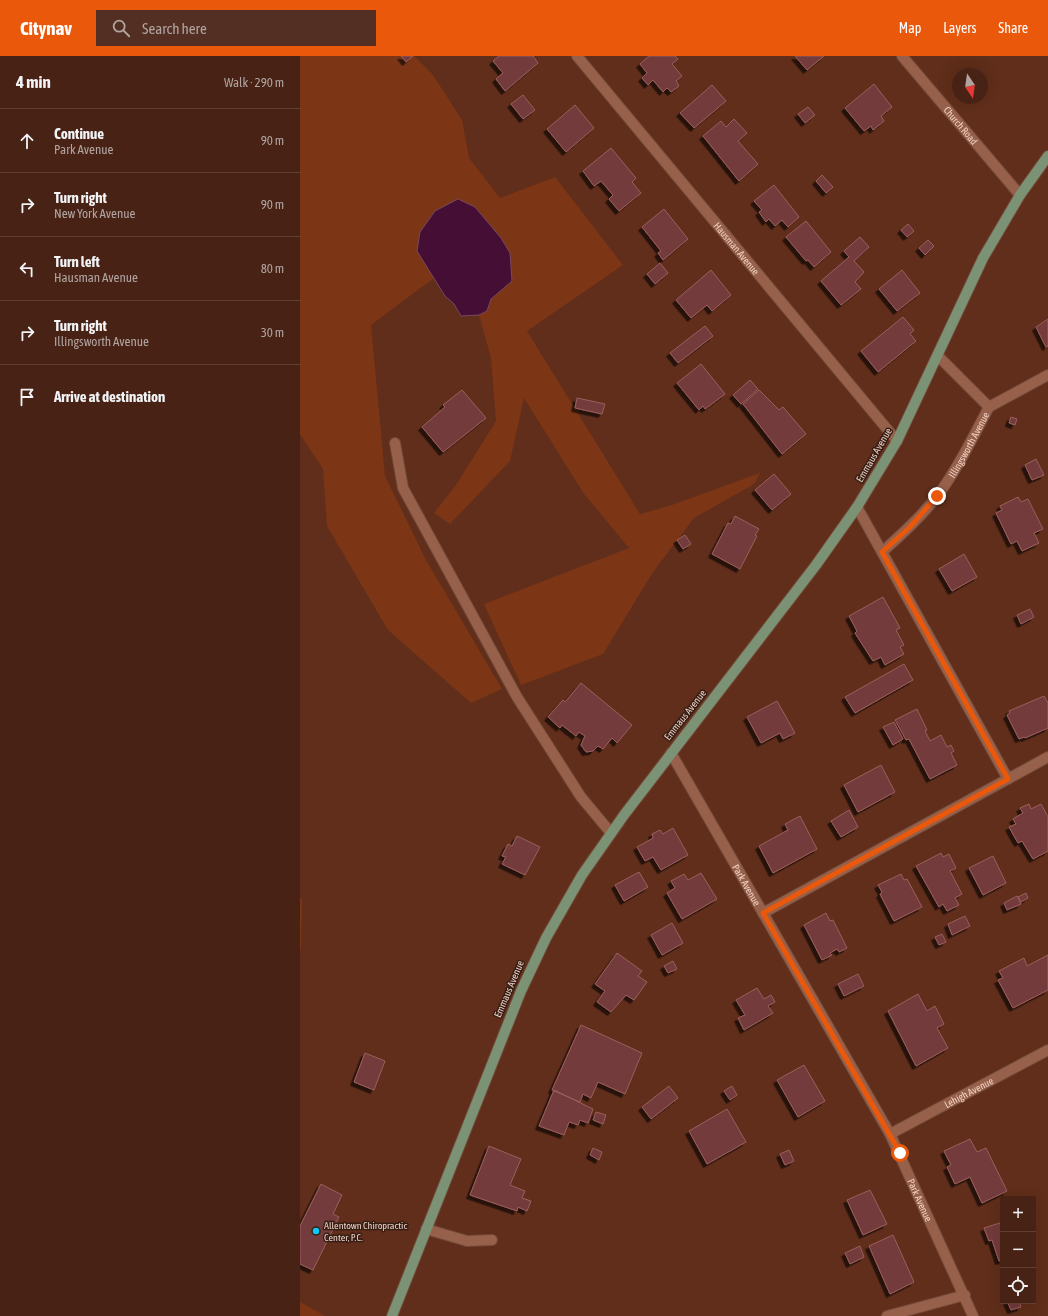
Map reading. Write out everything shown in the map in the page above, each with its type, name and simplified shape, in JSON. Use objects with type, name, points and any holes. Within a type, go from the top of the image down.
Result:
[{"type":"main road","name":"Emmaus Avenue","points":[[392,1316],[524,985],[553,925],[582,875],[611,833],[816,564],[857,507],[897,441],[983,258],[1020,195],[1048,156]]},
{"type":"street","name":"Church Road","points":[[902,56],[1020,195]]},
{"type":"street","name":"Hausman Avenue","points":[[580,57],[897,441]]},
{"type":"street","name":"Illingsworth Avenue","points":[[938,356],[989,408]]},
{"type":"street","name":"Illingsworth Avenue","points":[[882,552],[910,527],[937,496],[956,468],[989,408],[1048,375]]},
{"type":"street","points":[[395,443],[403,488],[513,690],[581,797],[611,833]]},
{"type":"street","points":[[857,507],[1008,779]]},
{"type":"street","name":"Park Avenue","points":[[671,753],[890,1134],[965,1295],[973,1316]]},
{"type":"street","points":[[763,913],[1048,757]]},
{"type":"street","name":"Lehigh Avenue","points":[[890,1134],[1048,1050]]},
{"type":"street","points":[[426,1229],[467,1240],[492,1240]]},
{"type":"street","points":[[887,1316],[965,1295]]},
{"type":"shaded area","points":[[300,56],[414,56],[433,75],[462,120],[469,158],[500,198],[555,177],[623,265],[527,331],[640,514],[672,505],[760,473],[754,484],[694,518],[653,572],[603,654],[521,685],[484,604],[629,548],[584,494],[524,398],[510,461],[450,524],[434,513],[456,485],[496,421],[491,358],[479,315],[487,311],[491,299],[512,281],[417,251],[434,278],[371,325],[385,476],[426,560],[502,689],[471,703],[388,630],[327,526],[323,469],[300,434]]},
{"type":"shaded area","points":[[458,199],[475,207],[501,238],[510,253],[512,281],[491,299],[487,311],[479,315],[461,316],[454,304],[445,296],[417,251],[420,232],[435,211]]},
{"type":"shaded area","points":[[302,898],[301,949],[300,950],[300,899]]},
{"type":"shaded area","points":[[300,1302],[325,1316],[300,1316]]},
{"type":"building","points":[[401,56],[413,56],[406,62]]},
{"type":"building","points":[[499,56],[533,56],[538,63],[505,91],[496,79],[503,73],[493,61]]},
{"type":"building","points":[[649,56],[675,56],[678,59],[672,64],[682,76],[676,81],[679,86],[671,92],[667,88],[663,92],[653,80],[648,85],[642,78],[647,73],[640,64]]},
{"type":"building","points":[[795,56],[824,56],[807,70]]},
{"type":"building","points":[[874,84],[892,107],[881,116],[884,121],[873,130],[871,126],[864,131],[845,108]]},
{"type":"building","points":[[712,85],[726,101],[694,128],[680,113]]},
{"type":"building","points":[[523,95],[535,110],[523,119],[511,104]]},
{"type":"building","points":[[575,105],[594,128],[566,152],[547,129]]},
{"type":"building","points":[[808,107],[815,115],[805,123],[798,114]]},
{"type":"building","points":[[734,119],[747,133],[738,141],[758,164],[739,181],[703,136],[721,121],[726,127]]},
{"type":"building","points":[[611,148],[636,178],[632,182],[641,193],[619,211],[609,199],[613,195],[601,181],[594,186],[583,171]]},
{"type":"building","points":[[822,175],[833,187],[826,193],[816,181]]},
{"type":"building","points":[[774,185],[799,217],[788,227],[782,220],[775,226],[769,219],[766,222],[759,212],[762,210],[754,201]]},
{"type":"building","points":[[664,209],[688,239],[663,260],[658,253],[661,251],[642,227]]},
{"type":"building","points":[[806,221],[831,252],[814,267],[808,260],[806,261],[786,237]]},
{"type":"building","points":[[908,224],[914,231],[907,237],[901,230]]},
{"type":"building","points":[[860,237],[869,247],[854,261],[864,272],[855,282],[861,289],[841,305],[821,281],[849,257],[844,251]]},
{"type":"building","points":[[928,240],[934,246],[925,255],[919,248]]},
{"type":"building","points":[[660,263],[668,273],[655,284],[647,274]]},
{"type":"building","points":[[711,270],[731,295],[712,311],[707,305],[691,318],[676,300]]},
{"type":"building","points":[[902,270],[920,293],[897,311],[879,289]]},
{"type":"building","points":[[903,317],[914,330],[910,334],[916,341],[878,372],[861,351]]},
{"type":"building","points":[[1048,319],[1048,346],[1046,347],[1036,327]]},
{"type":"building","points":[[705,326],[713,336],[678,363],[670,353]]},
{"type":"building","points":[[701,364],[725,394],[705,409],[703,406],[699,410],[677,383]]},
{"type":"building","points":[[750,380],[758,389],[741,404],[733,395]]},
{"type":"building","points":[[462,390],[486,418],[443,452],[422,427],[445,407],[443,405]]},
{"type":"building","points":[[759,390],[779,410],[783,407],[806,434],[782,454],[743,404]]},
{"type":"building","points":[[577,398],[605,404],[602,414],[575,408]]},
{"type":"building","points":[[1011,417],[1017,419],[1015,425],[1009,423]]},
{"type":"building","points":[[1036,459],[1044,475],[1032,480],[1025,465]]},
{"type":"building","points":[[774,474],[791,494],[772,510],[755,490]]},
{"type":"building","points":[[1018,497],[1021,502],[1028,499],[1043,529],[1034,533],[1039,543],[1022,551],[1017,541],[1011,544],[996,513],[1002,510],[1000,506]]},
{"type":"building","points":[[735,516],[759,529],[740,569],[712,554],[728,523],[731,524]]},
{"type":"building","points":[[685,535],[691,544],[683,549],[677,540]]},
{"type":"building","points":[[964,554],[977,577],[952,591],[939,569]]},
{"type":"building","points":[[883,597],[900,628],[896,630],[904,645],[900,647],[904,654],[885,665],[881,657],[873,661],[855,633],[857,631],[849,616]]},
{"type":"building","points":[[1030,609],[1034,617],[1021,624],[1017,615]]},
{"type":"building","points":[[904,664],[913,680],[855,713],[845,697]]},
{"type":"building","points":[[581,683],[632,725],[617,743],[612,738],[603,749],[598,746],[593,751],[586,752],[581,745],[585,736],[579,732],[576,736],[562,725],[560,728],[548,717],[563,700],[565,702]]},
{"type":"building","points":[[1044,696],[1048,703],[1048,728],[1019,739],[1007,715],[1010,713],[1009,711]]},
{"type":"building","points":[[777,701],[795,733],[783,739],[780,733],[761,743],[747,717]]},
{"type":"building","points":[[917,709],[927,730],[925,731],[930,741],[941,735],[947,747],[951,745],[954,751],[951,753],[957,765],[930,779],[909,739],[906,740],[895,720]]},
{"type":"building","points":[[894,722],[903,739],[893,745],[883,727]]},
{"type":"building","points":[[881,765],[895,792],[858,812],[844,785]]},
{"type":"building","points":[[1029,804],[1031,809],[1041,804],[1048,817],[1048,851],[1033,859],[1022,841],[1018,843],[1009,827],[1016,824],[1013,819],[1023,813],[1020,808]]},
{"type":"building","points":[[849,810],[858,827],[841,837],[831,821]]},
{"type":"building","points":[[800,816],[817,849],[773,873],[759,846],[788,830],[785,824]]},
{"type":"building","points":[[673,828],[688,855],[661,870],[653,857],[645,861],[637,847],[653,838],[652,834],[660,830],[663,834]]},
{"type":"building","points":[[517,836],[540,847],[525,875],[502,864],[506,857],[502,856],[508,844],[512,846]]},
{"type":"building","points":[[941,853],[943,857],[949,854],[956,868],[950,871],[962,894],[955,898],[959,905],[947,911],[943,904],[939,907],[916,866]]},
{"type":"building","points":[[993,856],[1006,883],[983,895],[969,868]]},
{"type":"building","points":[[639,872],[648,887],[624,901],[615,885]]},
{"type":"building","points":[[701,873],[717,899],[682,919],[667,893],[675,888],[671,881],[684,874],[688,880]]},
{"type":"building","points":[[901,874],[904,880],[907,879],[922,907],[894,921],[880,894],[882,892],[878,885]]},
{"type":"building","points":[[1026,893],[1028,898],[1021,902],[1018,897]]},
{"type":"building","points":[[1017,896],[1021,904],[1007,910],[1004,903]]},
{"type":"building","points":[[826,913],[830,921],[833,920],[847,948],[839,952],[837,949],[830,953],[832,955],[822,960],[804,925]]},
{"type":"building","points":[[965,916],[970,926],[952,935],[948,924]]},
{"type":"building","points":[[672,923],[683,943],[662,955],[651,935]]},
{"type":"building","points":[[942,934],[946,942],[939,945],[935,937]]},
{"type":"building","points":[[617,953],[642,971],[638,976],[647,982],[634,1000],[626,995],[611,1012],[597,1002],[605,991],[595,984]]},
{"type":"building","points":[[1048,955],[1048,990],[1013,1008],[998,980],[1003,978],[999,971],[1024,958],[1027,966]]},
{"type":"building","points":[[673,961],[677,969],[668,973],[664,966]]},
{"type":"building","points":[[858,974],[864,986],[844,996],[838,984]]},
{"type":"building","points":[[757,988],[764,999],[771,995],[775,1002],[768,1006],[773,1013],[744,1030],[738,1018],[745,1015],[736,1000]]},
{"type":"building","points":[[918,994],[927,1011],[935,1006],[944,1024],[937,1028],[948,1048],[916,1066],[888,1011]]},
{"type":"building","points":[[581,1025],[642,1053],[625,1094],[598,1082],[591,1098],[583,1094],[580,1102],[552,1090]]},
{"type":"building","points":[[365,1053],[385,1061],[374,1090],[354,1082]]},
{"type":"building","points":[[804,1065],[825,1101],[798,1117],[777,1080]]},
{"type":"building","points":[[669,1086],[678,1098],[651,1119],[642,1107]]},
{"type":"building","points":[[732,1086],[737,1095],[730,1100],[724,1091]]},
{"type":"building","points":[[554,1090],[593,1109],[588,1123],[580,1120],[578,1125],[569,1122],[564,1135],[539,1126]]},
{"type":"building","points":[[727,1109],[746,1142],[707,1164],[689,1131]]},
{"type":"building","points":[[596,1112],[606,1115],[603,1124],[593,1120]]},
{"type":"building","points":[[970,1139],[977,1152],[986,1148],[1007,1191],[982,1203],[970,1177],[955,1184],[947,1167],[951,1165],[944,1151]]},
{"type":"building","points":[[489,1146],[521,1159],[510,1185],[525,1191],[522,1198],[531,1201],[527,1211],[518,1207],[517,1211],[470,1195]]},
{"type":"building","points":[[593,1148],[602,1152],[599,1160],[590,1155]]},
{"type":"building","points":[[789,1150],[794,1161],[785,1165],[780,1154]]},
{"type":"building","name":"Allentown Chiropractic Center, P.C.","points":[[321,1184],[342,1195],[333,1214],[339,1217],[313,1270],[300,1264],[300,1226]]},
{"type":"building","points":[[870,1190],[887,1224],[863,1235],[847,1200]]},
{"type":"building","points":[[1000,1223],[1000,1261],[992,1240],[989,1241],[984,1228]]},
{"type":"building","points":[[893,1235],[914,1282],[890,1294],[869,1246]]},
{"type":"building","points":[[860,1246],[864,1257],[850,1264],[845,1253]]},
{"type":"building","points":[[1008,1304],[1020,1304],[1021,1307],[1011,1310]]},
{"type":"place","name":"Allentown Chiropractic Center, P.C.","points":[[316,1231]]},
{"type":"route","points":[[900,1153],[763,913],[1008,779],[882,552],[910,527],[937,496]]}]
